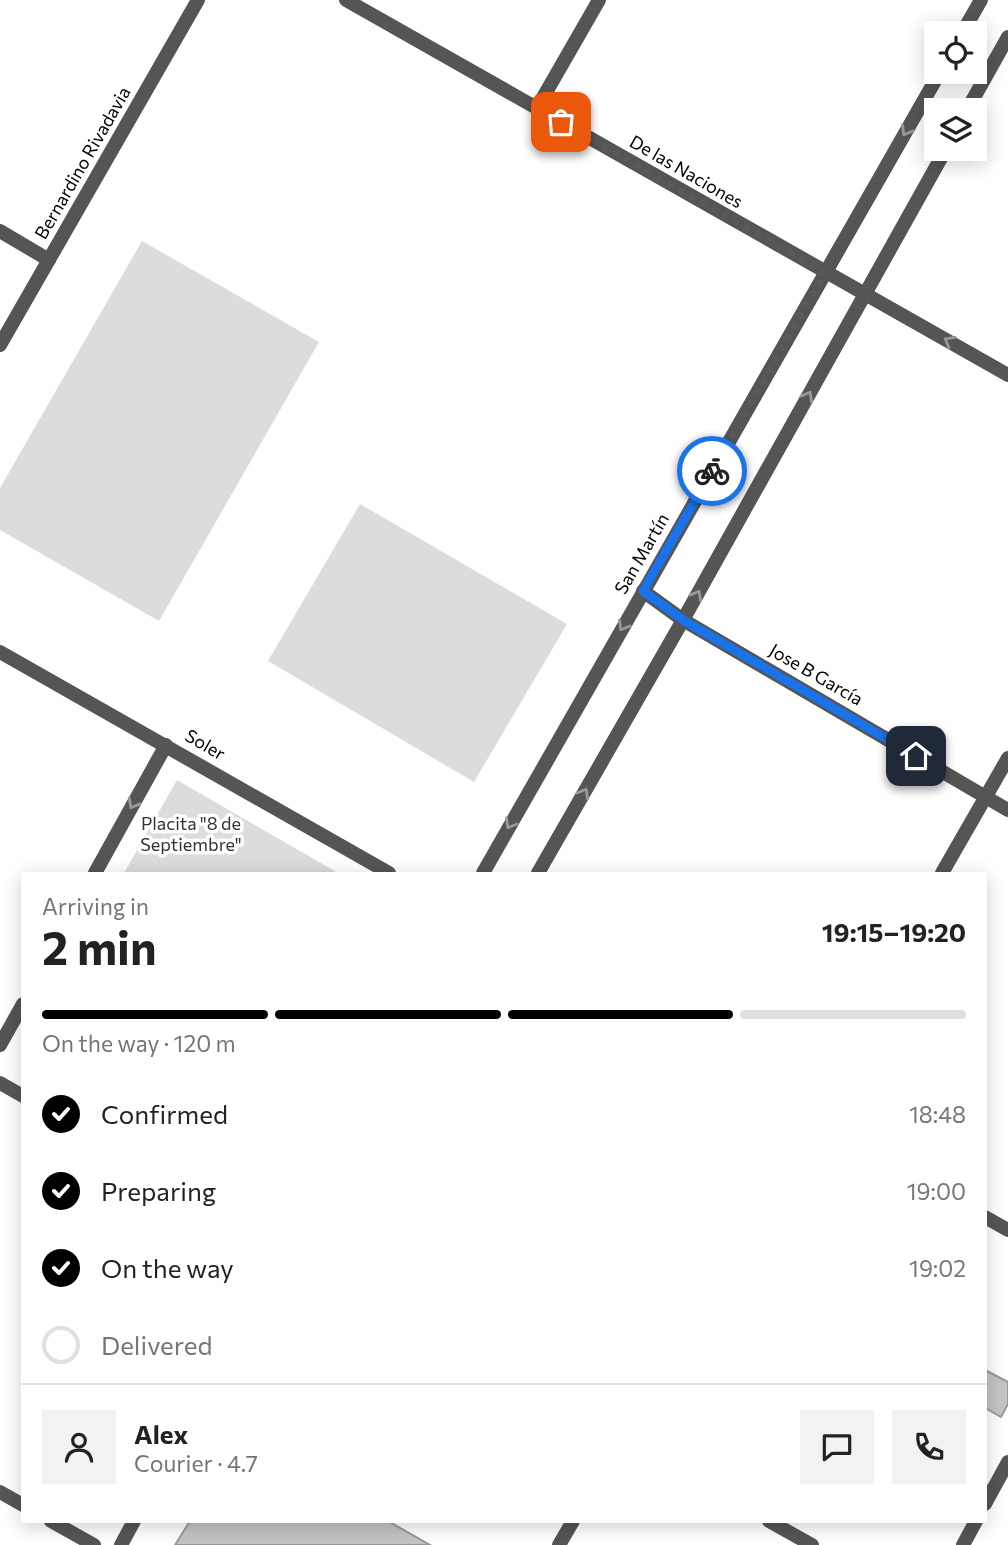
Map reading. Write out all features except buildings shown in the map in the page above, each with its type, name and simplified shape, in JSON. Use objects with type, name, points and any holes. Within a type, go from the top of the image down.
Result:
[{"type":"street","name":"Bernardino Rivadavia","points":[[0,345],[198,0]]},
{"type":"street","name":"De las Naciones","points":[[346,0],[1008,376]]},
{"type":"street","points":[[537,108],[599,0]]},
{"type":"street","points":[[969,21],[981,0]]},
{"type":"street","points":[[974,98],[1008,37]]},
{"type":"street","name":"San Martín","points":[[484,872],[933,84]]},
{"type":"street","points":[[539,872],[683,620],[939,161]]},
{"type":"street","points":[[0,231],[49,260]]},
{"type":"street","name":"Jose B García","points":[[643,591],[683,620],[1008,810]]},
{"type":"street","name":"Soler","points":[[0,652],[387,872]]},
{"type":"street","points":[[96,872],[166,745]]},
{"type":"street","points":[[943,872],[1008,758]]},
{"type":"street","points":[[0,1045],[21,1008]]},
{"type":"street","points":[[0,1083],[21,1095]]},
{"type":"street","points":[[987,1218],[1008,1230]]},
{"type":"street","points":[[987,1500],[1008,1462]]},
{"type":"street","points":[[0,1492],[21,1504]]},
{"type":"street","points":[[55,1523],[94,1545]]},
{"type":"street","points":[[121,1545],[133,1523]]},
{"type":"street","points":[[559,1545],[572,1523]]},
{"type":"street","points":[[773,1523],[812,1545]]},
{"type":"street","points":[[963,1545],[975,1523]]},
{"type":"green space","points":[[142,241],[319,342],[159,621],[0,530],[0,488]]},
{"type":"green space","points":[[360,504],[567,624],[474,782],[268,661]]},
{"type":"green space","name":"Placita \"8 de Septiembre\"","points":[[177,780],[336,872],[125,872]]},
{"type":"way so far","points":[[561,122],[825,273],[712,471]]},
{"type":"route","points":[[712,471],[643,591],[683,620],[916,756]]}]
